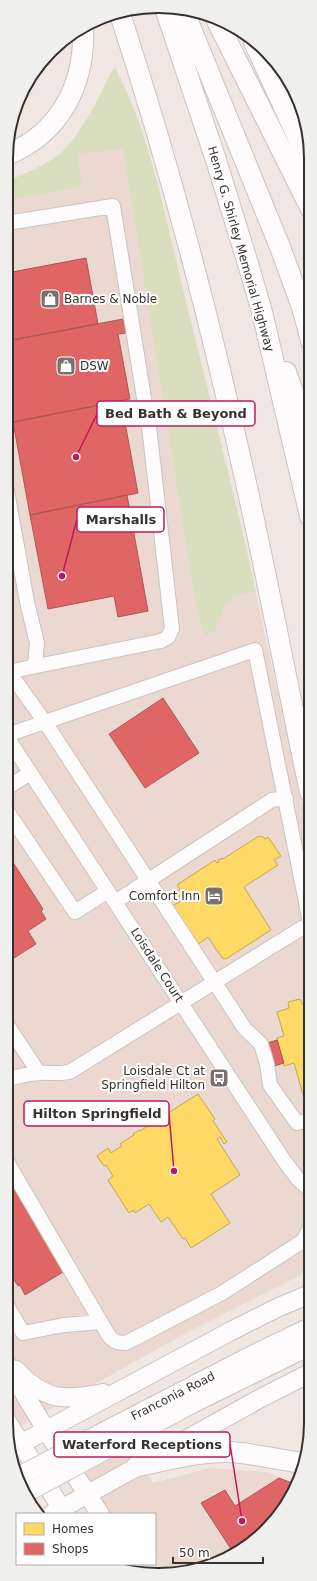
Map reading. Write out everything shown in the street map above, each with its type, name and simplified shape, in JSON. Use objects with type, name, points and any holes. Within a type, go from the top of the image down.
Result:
[{"type":"highway","name":"Henry G. Shirley Memorial Highway","points":[[167,13],[216,160],[262,312],[304,490]]},
{"type":"highway","points":[[186,16],[280,246],[304,315]]},
{"type":"highway","points":[[120,18],[151,110],[197,276],[246,483],[304,763]]},
{"type":"highway","points":[[220,27],[304,195]]},
{"type":"highway","points":[[13,152],[45,132],[55,121],[64,107],[78,76],[82,57],[83,34]]},
{"type":"highway","points":[[260,55],[304,151]]},
{"type":"highway","points":[[262,312],[304,421]]},
{"type":"highway","points":[[137,1466],[192,1456],[226,1452],[256,1454],[298,1464]]},
{"type":"main road","points":[[304,1297],[231,1330],[16,1446],[59,1512],[87,1494],[137,1466],[304,1376]]},
{"type":"main road","name":"Franconia Road","points":[[30,1491],[102,1443],[254,1354],[304,1330]]},
{"type":"main road","name":"Franconia Road","points":[[23,1475],[102,1443],[230,1385],[304,1349]]},
{"type":"main road","points":[[13,1365],[32,1384],[44,1392],[54,1396],[79,1398],[124,1388]]},
{"type":"main road","points":[[13,1375],[46,1430],[99,1513]]},
{"type":"street","points":[[13,222],[113,206],[150,434],[172,629],[168,637],[161,641],[13,671]]},
{"type":"street","points":[[13,524],[27,602],[37,643],[35,666]]},
{"type":"street","points":[[13,734],[255,650],[304,892]]},
{"type":"street","points":[[13,679],[45,722],[245,1029],[261,1044],[267,1064],[269,1080],[273,1090],[297,1123],[304,1121]]},
{"type":"street","name":"Loisdale Court","points":[[13,746],[283,1159],[297,1178],[304,1184]]},
{"type":"street","points":[[13,784],[30,773]]},
{"type":"street","points":[[13,820],[75,912],[148,881],[272,800],[286,798]]},
{"type":"street","points":[[13,1077],[39,1073],[65,1073],[71,1071],[304,927]]},
{"type":"street","points":[[13,1034],[39,1073]]},
{"type":"street","points":[[13,1172],[112,1340],[120,1343],[126,1342],[222,1293],[302,1241],[304,1238]]},
{"type":"street","points":[[13,1316],[23,1333],[64,1325],[101,1322]]},
{"type":"shaded area","points":[[123,148],[238,512],[304,812],[304,1274],[184,1334],[13,1430],[13,200],[81,187],[77,154]]},
{"type":"shaded area","points":[[129,1447],[153,1483],[211,1468],[267,1472],[291,1482],[285,1495],[268,1518],[247,1538],[231,1549],[196,1563],[177,1567],[158,1568],[156,1565],[156,1513],[90,1513],[81,1484],[87,1472]]},
{"type":"green space","points":[[115,67],[138,119],[155,174],[256,591],[234,596],[224,608],[215,630],[206,637],[198,617],[123,149],[78,154],[82,187],[13,200],[13,178],[46,164],[60,154],[70,144],[91,111]]},
{"type":"building: Homes","name":"Comfort Inn","points":[[259,836],[262,836],[265,839],[268,837],[281,856],[274,860],[278,865],[244,887],[271,930],[226,959],[222,958],[208,937],[196,946],[171,907],[182,900],[177,892],[180,889],[177,885],[215,860],[217,863],[219,862],[218,860],[223,859]]},
{"type":"building: Homes","points":[[300,999],[302,1004],[304,1004],[304,1098],[294,1063],[284,1066],[277,1038],[284,1036],[277,1012],[289,1008],[288,1002]]},
{"type":"building: Homes","points":[[198,1094],[215,1119],[213,1121],[227,1142],[224,1144],[220,1137],[217,1139],[240,1175],[211,1194],[230,1223],[191,1248],[168,1217],[161,1222],[149,1204],[135,1213],[134,1210],[129,1213],[108,1180],[113,1176],[106,1165],[104,1166],[97,1156],[108,1148],[111,1153],[122,1146],[120,1144],[134,1135],[133,1134]]},
{"type":"building: Shops","name":"Barnes & Noble","points":[[86,258],[98,324],[13,340],[13,272]]},
{"type":"building: Shops","name":"DSW","points":[[123,319],[126,333],[118,334],[130,399],[13,422],[13,340]]},
{"type":"building: Shops","points":[[121,401],[138,493],[30,515],[13,422]]},
{"type":"building: Shops","points":[[127,495],[148,611],[118,617],[114,596],[48,609],[30,515]]},
{"type":"building: Shops","points":[[163,698],[199,753],[145,788],[109,734]]},
{"type":"building: Shops","points":[[13,862],[43,909],[41,911],[46,919],[28,931],[36,944],[13,959]]},
{"type":"building: Shops","points":[[277,1040],[284,1063],[271,1067],[264,1044]]},
{"type":"building: Shops","points":[[13,1185],[63,1272],[25,1295],[20,1285],[18,1286],[13,1278]]},
{"type":"building: Shops","points":[[279,1478],[291,1483],[285,1495],[268,1518],[247,1538],[231,1549],[201,1503],[225,1490],[235,1506]]},
{"type":"place","name":"Barnes & Noble","points":[[50,299]]},
{"type":"place","name":"DSW","points":[[66,366]]},
{"type":"place","name":"Bed Bath & Beyond","points":[[76,457]]},
{"type":"place","name":"Marshalls","points":[[62,576]]},
{"type":"place","name":"Comfort Inn","points":[[214,896]]},
{"type":"place","name":"Loisdale Ct at Springfield Hilton","points":[[219,1078]]},
{"type":"place","name":"Hilton Springfield","points":[[174,1171]]},
{"type":"place","name":"Waterford Receptions","points":[[242,1521]]}]
